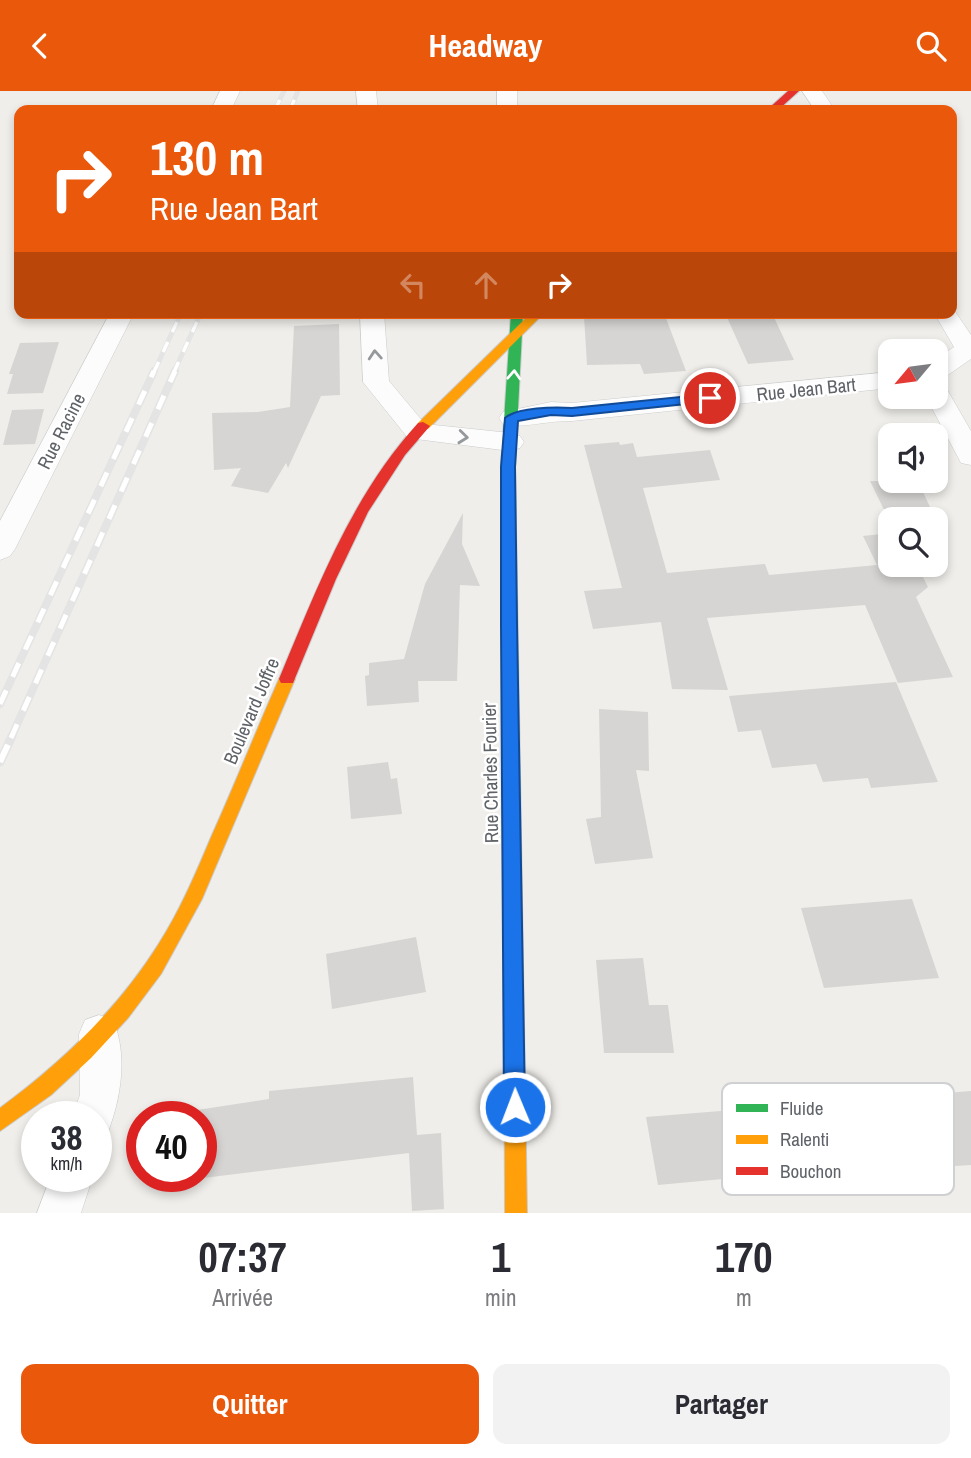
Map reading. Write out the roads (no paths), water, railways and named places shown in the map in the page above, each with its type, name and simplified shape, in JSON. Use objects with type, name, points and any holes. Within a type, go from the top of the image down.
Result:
[{"type":"main road","points":[[778,105],[794,91]]},
{"type":"main road","name":"Rue Charles Fourier","points":[[516,1213],[509,624],[511,430],[517,319]]},
{"type":"main road","name":"Boulevard Joffre","points":[[0,1121],[17,1110],[99,1034],[142,986],[165,951],[217,844],[344,547],[384,475],[417,432],[531,319]]},
{"type":"street","name":"Rue Racine","points":[[0,549],[119,319]]},
{"type":"street","points":[[372,319],[376,381],[417,432]]},
{"type":"street","points":[[948,363],[969,348],[950,319]]},
{"type":"street","name":"Rue Jean Bart","points":[[417,432],[511,430],[551,411],[572,412],[878,381]]},
{"type":"street","points":[[946,409],[971,456]]},
{"type":"street","points":[[98,1101],[99,1034]]},
{"type":"street","points":[[59,1213],[66,1192]]},
{"type":"railway","points":[[277,105],[284,91]]},
{"type":"railway","points":[[292,105],[298,91]]},
{"type":"railway","points":[[154,372],[178,319]]},
{"type":"railway","points":[[174,372],[198,319]]},
{"type":"railway","points":[[0,704],[154,371]]},
{"type":"railway","points":[[11,738],[175,371]]},
{"type":"railway","points":[[0,762],[12,736]]}]
